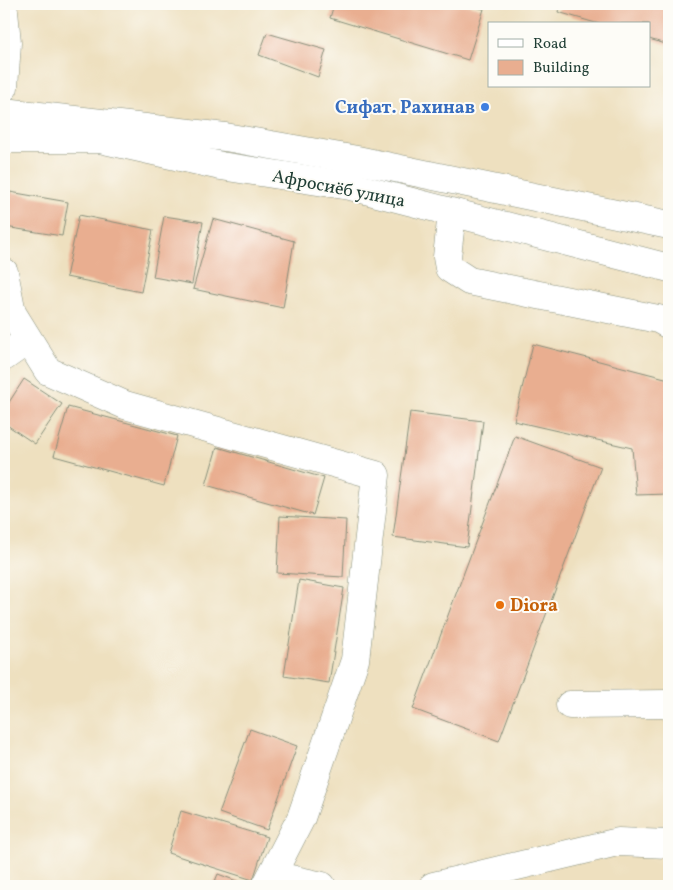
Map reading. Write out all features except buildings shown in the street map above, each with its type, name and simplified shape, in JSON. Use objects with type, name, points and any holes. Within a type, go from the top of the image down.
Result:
[{"type":"main road","points":[[4,11],[8,43],[4,87]]},
{"type":"main road","name":"Афросиёб улица","points":[[4,112],[225,136],[357,160],[669,226]]},
{"type":"main road","name":"Афросиёб улица","points":[[4,139],[100,139],[221,166],[350,186],[669,268]]},
{"type":"main road","points":[[452,213],[447,257],[449,268],[469,281],[658,319],[669,325]]},
{"type":"main road","points":[[4,272],[12,312],[48,371],[125,405],[376,475],[355,660],[301,818],[269,881],[322,886]]},
{"type":"main road","points":[[4,357],[28,340]]},
{"type":"main road","points":[[570,705],[669,704]]},
{"type":"main road","points":[[432,886],[618,842],[669,844]]},
{"type":"place","name":"Сифат. Рахинав","points":[[485,107]]},
{"type":"place","name":"Diora","points":[[500,605]]}]
